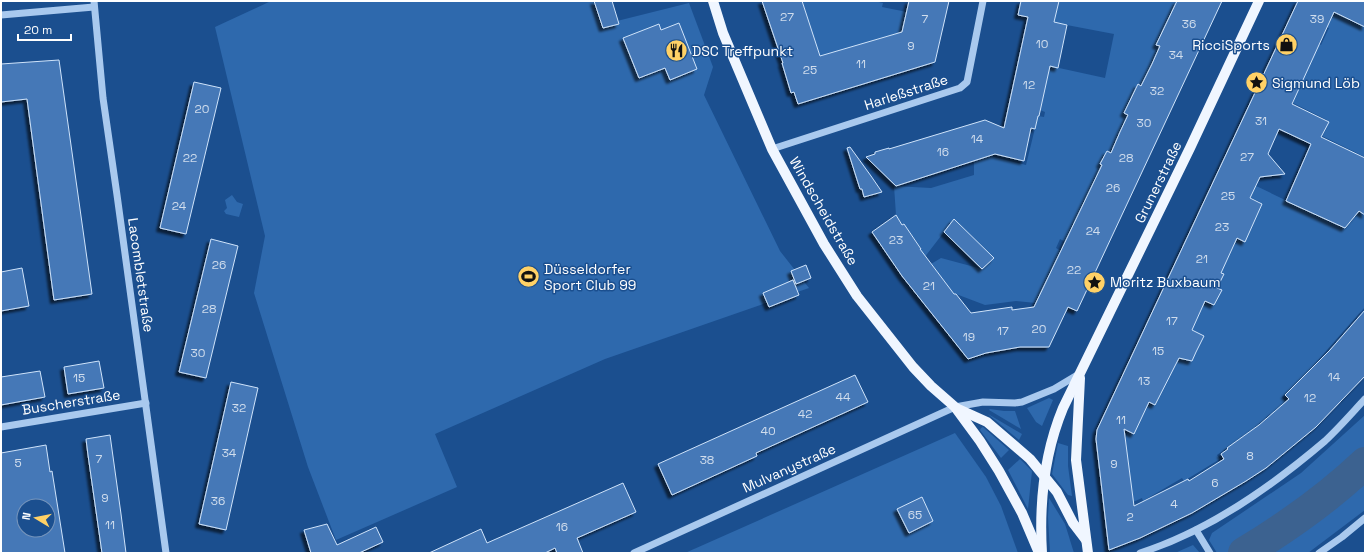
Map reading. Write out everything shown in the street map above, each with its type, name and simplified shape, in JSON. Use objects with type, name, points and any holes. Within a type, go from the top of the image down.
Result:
[{"type":"main road","name":"Windscheidstraße","points":[[713,1],[723,33],[772,149],[824,244],[857,296],[913,367],[931,386],[955,407],[999,470],[1022,513],[1039,553]]},
{"type":"main road","name":"Grunerstraße","points":[[1042,553],[1041,511],[1044,476],[1056,424],[1190,148],[1259,1]]},
{"type":"main road","name":"Grunerstraße","points":[[1080,374],[1076,460],[1088,553]]},
{"type":"main road","name":"Windscheidstraße","points":[[955,407],[987,422],[1030,459],[1057,492],[1073,523],[1086,540]]},
{"type":"street","name":"Harleßstraße","points":[[772,149],[960,88],[967,82],[983,1]]},
{"type":"street","points":[[1,15],[94,4]]},
{"type":"street","name":"Lacombletstraße","points":[[94,4],[102,98],[117,195],[166,553]]},
{"type":"street","points":[[955,407],[983,402],[1015,404],[1054,389],[1080,374]]},
{"type":"street","points":[[1140,553],[1196,530],[1249,498],[1280,477],[1326,440],[1365,399]]},
{"type":"street","name":"Buscherstraße","points":[[1,427],[146,403]]},
{"type":"street","name":"Mulvanystraße","points":[[634,553],[955,407]]},
{"type":"street","points":[[1318,553],[1342,537],[1365,518]]},
{"type":"street","points":[[1196,530],[1210,553]]},
{"type":"shaded area","name":"Düsseldorfer Sport Club 99","points":[[271,1],[593,1],[601,25],[689,3],[713,67],[704,95],[780,251],[809,288],[605,359],[435,434],[457,487],[336,540],[308,467],[254,293],[265,236],[215,27]]},
{"type":"shaded area","points":[[802,1],[874,1],[883,3],[882,7],[907,12],[902,32],[817,57],[814,39]]},
{"type":"shaded area","points":[[1059,1],[1182,1],[1169,18],[1157,44],[1160,47],[1142,86],[1138,85],[1128,115],[1111,153],[1107,151],[1066,242],[1060,239],[1056,248],[1061,251],[1036,303],[1016,301],[985,305],[954,294],[931,264],[941,258],[982,269],[994,258],[954,219],[924,258],[919,250],[921,248],[904,224],[902,225],[896,215],[894,186],[931,188],[974,175],[974,161],[980,159],[979,155],[983,154],[1026,165],[1038,116],[1044,117],[1045,112],[1040,110],[1050,66],[1105,78],[1114,34],[1051,22]]},
{"type":"shaded area","points":[[1332,11],[1365,26],[1365,157],[1320,135],[1327,120],[1293,103],[1295,98],[1289,96],[1317,43],[1321,45],[1329,28],[1325,26]]},
{"type":"shaded area","points":[[1252,184],[1331,222],[1345,199],[1365,215],[1365,307],[1305,375],[1282,397],[1287,403],[1272,417],[1270,414],[1253,429],[1217,455],[1220,459],[1184,481],[1182,478],[1143,501],[1142,498],[1133,502],[1123,443],[1128,432],[1133,434],[1144,412],[1142,401],[1153,406],[1188,329],[1204,302],[1212,306],[1219,290],[1212,286],[1229,235],[1241,241],[1260,202],[1247,196]]},
{"type":"shaded area","points":[[232,195],[237,202],[243,204],[239,217],[226,214],[224,211],[227,208],[225,200]]},
{"type":"shaded area","points":[[1049,398],[1053,400],[1042,426],[1036,422],[1027,408]]},
{"type":"shaded area","points":[[989,410],[1015,411],[1021,429]]},
{"type":"shaded area","points":[[988,414],[1022,434],[1019,440],[989,415]]},
{"type":"shaded area","points":[[1365,415],[1365,510],[1308,553],[1217,553],[1209,540],[1212,533],[1301,473]]},
{"type":"shaded area","points":[[983,427],[1009,450],[1001,458],[980,430]]},
{"type":"shaded area","points":[[955,433],[986,477],[1001,506],[1018,553],[685,553]]},
{"type":"shaded area","points":[[1058,443],[1068,446],[1068,466],[1072,496],[1068,495],[1052,474]]},
{"type":"shaded area","points":[[1020,459],[1032,471],[1028,509],[1008,470]]},
{"type":"shaded area","points":[[1049,498],[1065,524],[1074,553],[1050,553],[1048,517]]},
{"type":"shaded area","points":[[1193,545],[1200,553],[1175,553]]},
{"type":"building","points":[[594,1],[612,1],[619,24],[603,28]]},
{"type":"building","points":[[762,1],[802,1],[820,56],[902,32],[909,1],[949,1],[935,62],[798,104],[794,92],[791,93],[783,63]]},
{"type":"building","points":[[1021,1],[1059,1],[1054,22],[1067,25],[1058,68],[1050,66],[1039,116],[1035,129],[1031,128],[1024,161],[995,154],[896,186],[866,157],[875,154],[875,152],[985,120],[1004,128],[1028,17],[1018,15]]},
{"type":"building","points":[[1177,1],[1222,1],[1077,311],[1068,307],[1049,347],[1020,347],[986,353],[968,359],[902,276],[872,232],[896,215],[954,294],[956,294],[971,313],[1012,307],[1012,310],[1034,307],[1102,165],[1100,164],[1107,151],[1111,153],[1128,115],[1124,113],[1138,84],[1141,86],[1152,64],[1160,46],[1156,45]]},
{"type":"building","points":[[1298,1],[1365,1],[1365,27],[1334,12],[1292,104],[1329,122],[1321,137],[1365,158],[1365,215],[1359,211],[1345,228],[1286,201],[1311,144],[1279,129],[1268,154],[1285,174],[1260,177],[1250,198],[1262,204],[1245,242],[1237,238],[1221,273],[1224,274],[1217,288],[1222,290],[1214,305],[1205,301],[1192,330],[1204,336],[1192,361],[1179,358],[1155,405],[1149,402],[1134,434],[1124,429],[1134,506],[1188,479],[1189,481],[1224,459],[1221,454],[1228,449],[1227,448],[1259,425],[1289,399],[1285,395],[1330,350],[1365,310],[1365,376],[1316,427],[1266,468],[1192,513],[1140,538],[1109,550],[1096,439],[1097,430]]},
{"type":"building","points":[[679,23],[697,69],[670,80],[665,68],[639,78],[623,38],[659,24],[661,30]]},
{"type":"building","points":[[59,60],[92,294],[54,300],[27,99],[1,102],[1,64]]},
{"type":"building","points":[[194,82],[221,88],[186,234],[160,228]]},
{"type":"building","points":[[850,147],[882,192],[864,197],[847,148]]},
{"type":"building","points":[[954,219],[994,258],[982,269],[944,232]]},
{"type":"building","points":[[211,239],[238,246],[206,378],[179,372]]},
{"type":"building","points":[[806,265],[811,278],[796,284],[791,271]]},
{"type":"building","points":[[22,268],[29,306],[1,311],[1,272]]},
{"type":"building","points":[[793,280],[799,295],[769,307],[763,293]]},
{"type":"building","points":[[99,361],[104,388],[68,394],[64,367]]},
{"type":"building","points":[[40,371],[45,397],[1,405],[1,377]]},
{"type":"building","points":[[855,375],[868,402],[756,453],[757,456],[672,495],[658,464]]},
{"type":"building","points":[[231,382],[258,388],[226,530],[199,524]]},
{"type":"building","points":[[110,435],[126,553],[102,553],[88,455],[86,439]]},
{"type":"building","points":[[46,445],[50,472],[52,471],[65,553],[1,553],[1,453]]},
{"type":"building","points":[[623,483],[636,512],[577,538],[583,553],[557,553],[555,548],[545,553],[429,553],[481,529],[487,543]]},
{"type":"building","points":[[922,497],[933,521],[909,533],[897,509]]},
{"type":"building","points":[[327,524],[337,545],[376,527],[383,542],[359,553],[311,553],[304,530]]},
{"type":"waterway","points":[[1244,553],[1307,511],[1337,488],[1365,463]]},
{"type":"place","name":"RicciSports","points":[[1286,45]]},
{"type":"place","name":"DSC Treffpunkt","points":[[676,51]]},
{"type":"place","name":"Sigmund Löb","points":[[1256,83]]},
{"type":"place","name":"Düsseldorfer Sport Club 99","points":[[529,277]]},
{"type":"place","name":"Moritz Buxbaum","points":[[1095,282]]}]
